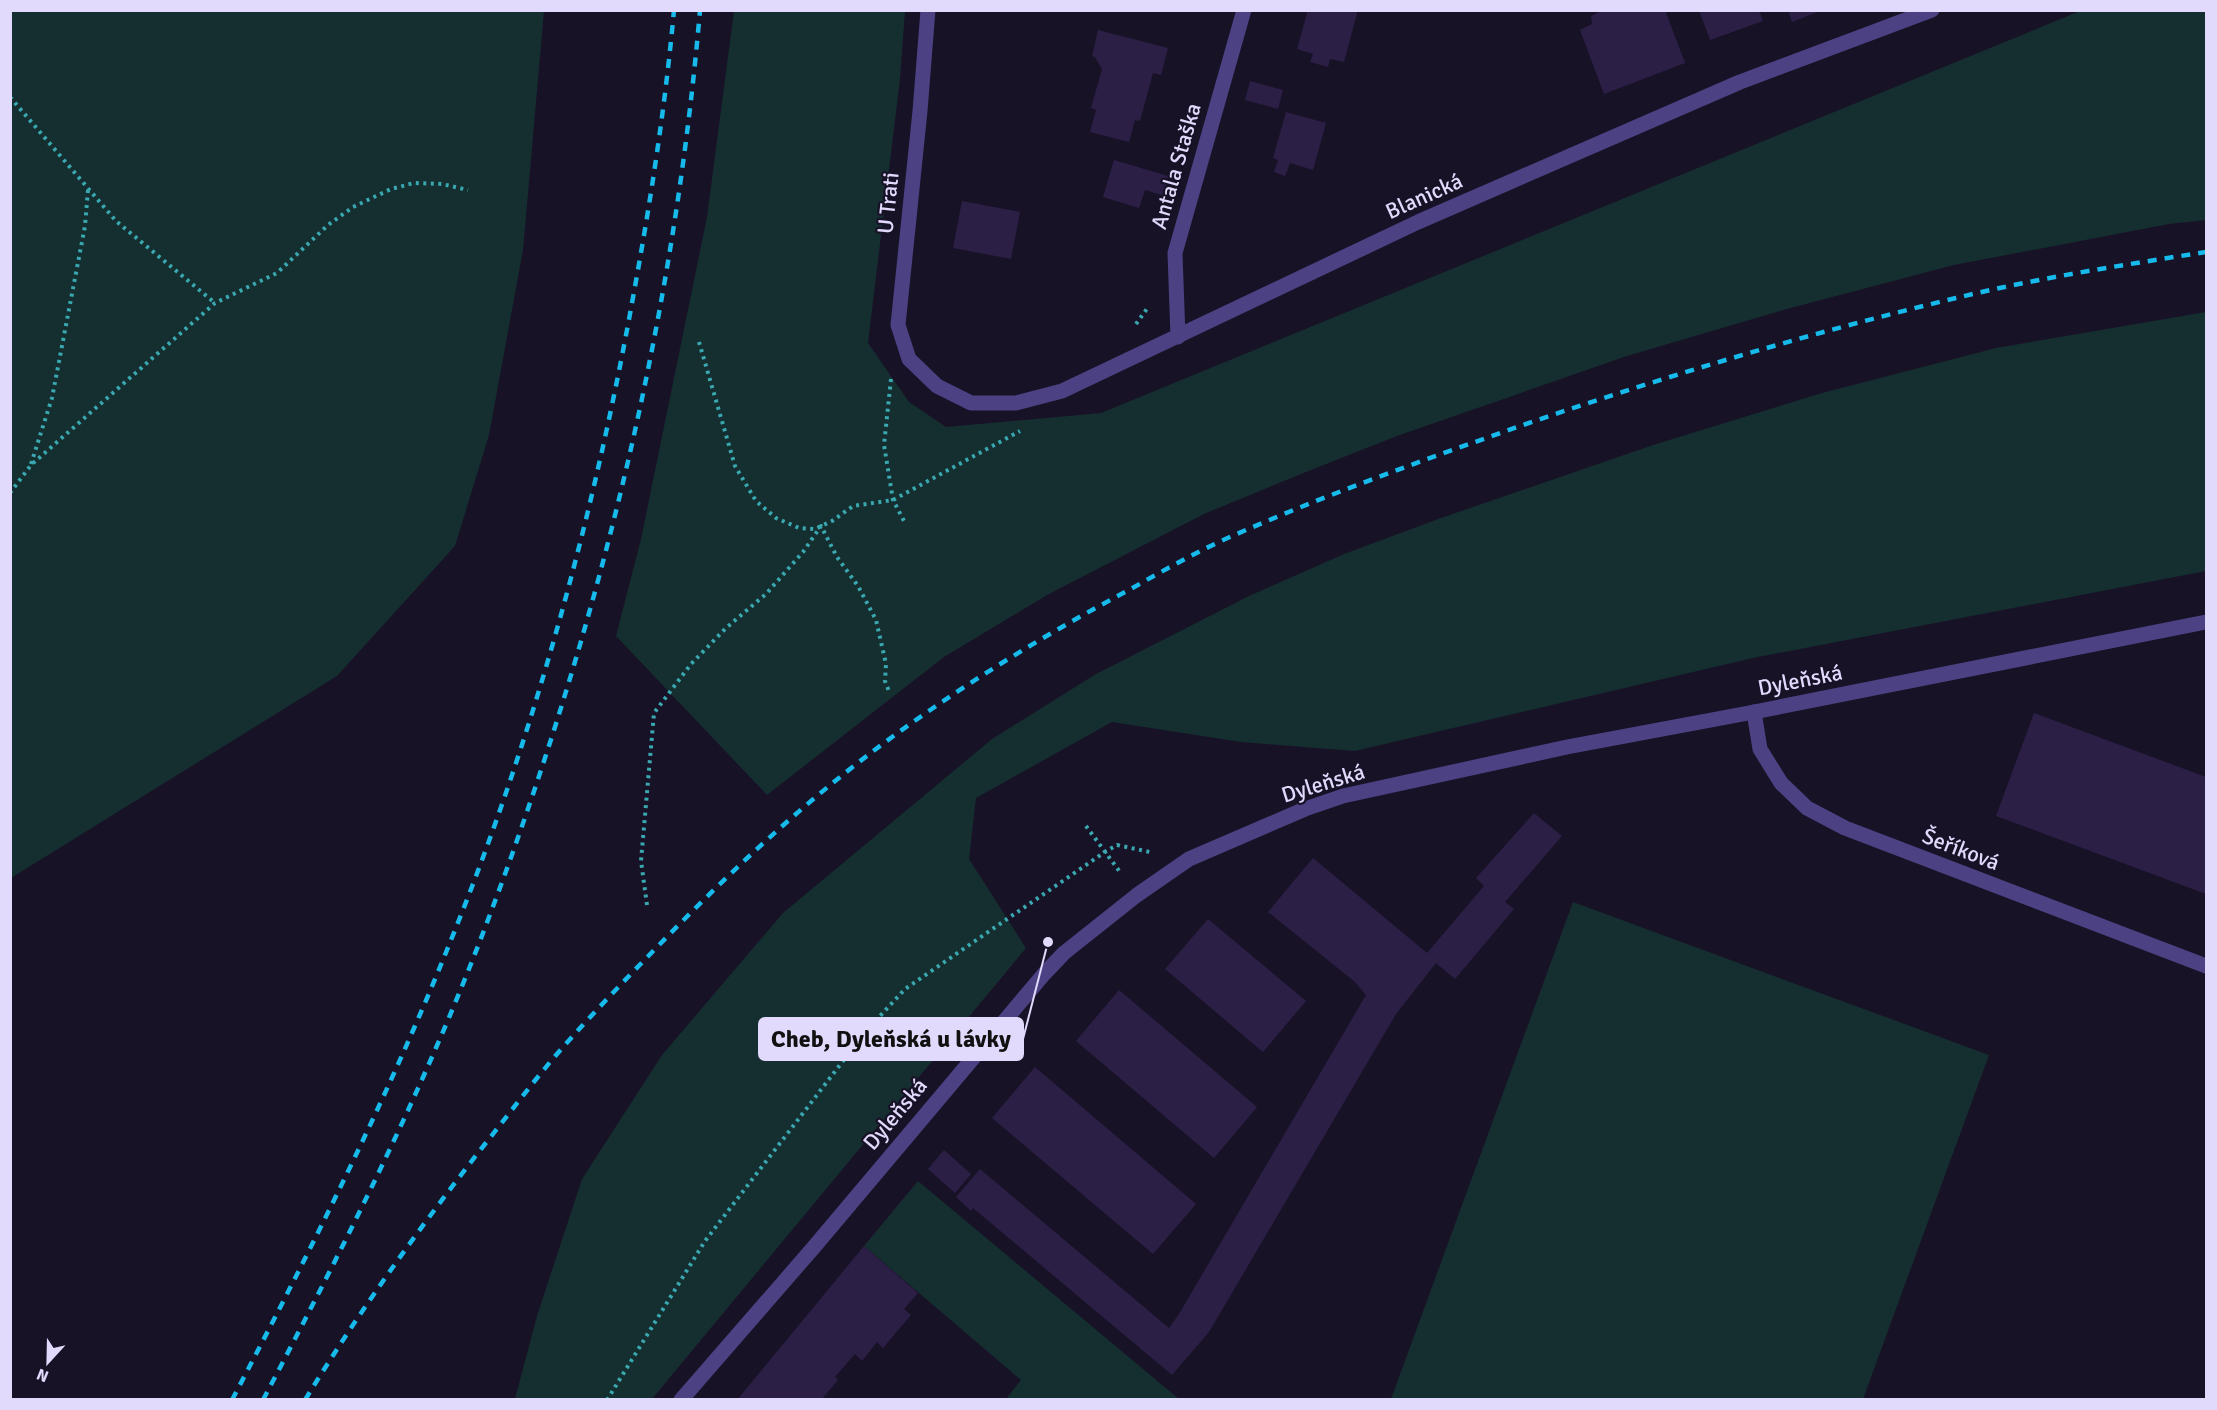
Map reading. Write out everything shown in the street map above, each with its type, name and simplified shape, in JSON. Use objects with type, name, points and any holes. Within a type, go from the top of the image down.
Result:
[{"type":"street","name":"U Trati","points":[[928,10],[898,325],[909,359],[937,386]]},
{"type":"street","name":"Antala Staška","points":[[1178,337],[1175,253],[1244,10]]},
{"type":"street","name":"Blanická","points":[[937,386],[971,403],[1016,403],[1062,391],[1418,222],[1708,96],[1932,10]]},
{"type":"street","name":"Dyleňská","points":[[681,1400],[814,1247],[1050,967],[1064,953],[1137,895],[1189,859],[1305,808],[1343,796],[1567,747],[2206,622]]},
{"type":"street","name":"Šeříková","points":[[1754,712],[1760,749],[1781,783],[1807,808],[1845,828],[2206,966]]},
{"type":"path","points":[[10,97],[116,221],[215,303]]},
{"type":"path","points":[[10,493],[31,465],[215,303],[278,273],[328,225],[353,207],[378,194],[422,182],[468,189]]},
{"type":"path","points":[[31,465],[52,398],[85,226],[88,189]]},
{"type":"path","points":[[898,325],[884,445],[893,500],[904,521]]},
{"type":"path","points":[[699,342],[735,466],[756,501],[776,518],[799,528],[815,529],[852,506],[893,500],[1021,431]]},
{"type":"path","points":[[821,526],[837,557],[858,586],[876,620],[886,664],[885,681],[891,694]]},
{"type":"path","points":[[647,905],[641,861],[654,713],[691,664],[726,628],[766,594],[821,526]]},
{"type":"path","points":[[607,1400],[705,1241],[866,1031],[905,989],[1105,852],[1086,826]]},
{"type":"green space","points":[[11,10],[544,11],[523,250],[489,435],[455,546],[337,676],[11,878]]},
{"type":"green space","points":[[734,11],[905,11],[900,79],[868,343],[909,402],[946,427],[1101,413],[2080,11],[2206,11],[2206,220],[2169,224],[1954,265],[1783,310],[1627,356],[1397,436],[1306,472],[1204,514],[1049,594],[944,657],[767,795],[616,636],[641,539],[707,217]]},
{"type":"green space","points":[[2206,312],[2206,571],[1753,658],[1355,751],[1241,742],[1112,722],[976,798],[969,859],[1026,948],[652,1399],[515,1399],[537,1316],[582,1179],[662,1055],[783,913],[992,739],[1096,674],[1249,596],[1344,554],[1441,518],[1653,445],[1822,393],[1996,348]]},
{"type":"green space","points":[[1573,902],[1989,1055],[1863,1399],[1391,1399]]},
{"type":"green space","points":[[918,1181],[1179,1399],[1006,1399],[1021,1380],[864,1246]]},
{"type":"building","points":[[1308,10],[1358,10],[1344,62],[1330,59],[1328,67],[1310,62],[1313,54],[1297,49]]},
{"type":"building","points":[[1604,10],[1665,10],[1685,63],[1604,94],[1580,30],[1592,24],[1591,16]]},
{"type":"building","points":[[1699,10],[1759,10],[1763,21],[1710,40]]},
{"type":"building","points":[[1788,10],[1820,10],[1820,11],[1792,22]]},
{"type":"building","points":[[1098,30],[1168,48],[1161,75],[1153,73],[1140,121],[1135,120],[1129,142],[1090,132],[1096,110],[1091,108],[1102,69],[1092,56]]},
{"type":"building","points":[[1250,81],[1283,90],[1278,109],[1245,100]]},
{"type":"building","points":[[1286,112],[1326,123],[1313,170],[1290,163],[1285,176],[1274,172],[1278,160],[1273,158]]},
{"type":"building","points":[[1114,160],[1178,179],[1171,198],[1145,190],[1139,208],[1103,197]]},
{"type":"building","points":[[962,201],[1020,212],[1011,259],[953,248]]},
{"type":"building","points":[[2034,713],[2206,777],[2206,894],[1996,816]]},
{"type":"building","points":[[1534,813],[1562,836],[1505,902],[1514,909],[1455,979],[1436,963],[1396,1014],[1209,1332],[1172,1375],[973,1208],[971,1211],[956,1197],[980,1169],[1169,1328],[1366,995],[1355,982],[1268,912],[1313,858],[1427,953],[1484,886],[1476,878]]},
{"type":"building","points":[[1208,919],[1306,1001],[1263,1052],[1165,969]]},
{"type":"building","points":[[1119,990],[1257,1107],[1214,1158],[1076,1041]]},
{"type":"building","points":[[1035,1067],[1196,1204],[1153,1254],[992,1118]]},
{"type":"building","points":[[944,1150],[971,1174],[955,1193],[928,1169]]},
{"type":"building","points":[[864,1246],[918,1293],[904,1309],[911,1315],[883,1348],[877,1342],[862,1361],[855,1354],[835,1377],[838,1380],[821,1400],[737,1400]]},
{"type":"railway","points":[[232,1400],[323,1222],[408,1042],[459,920],[514,769],[561,615],[600,460],[617,381],[651,193],[662,120],[674,10]]},
{"type":"railway","points":[[263,1400],[352,1228],[434,1052],[483,933],[524,821],[561,708],[624,479],[649,363],[671,246],[688,129],[700,10]]},
{"type":"railway","points":[[305,1400],[369,1301],[414,1238],[530,1087],[595,1012],[686,917],[796,814],[854,766],[913,722],[1034,643],[1221,541],[1333,494],[1523,425],[1684,373],[1901,311],[2049,278],[2206,252]]},
{"type":"place","name":"Cheb, Dyleňská u lávky","points":[[1048,942]]}]
